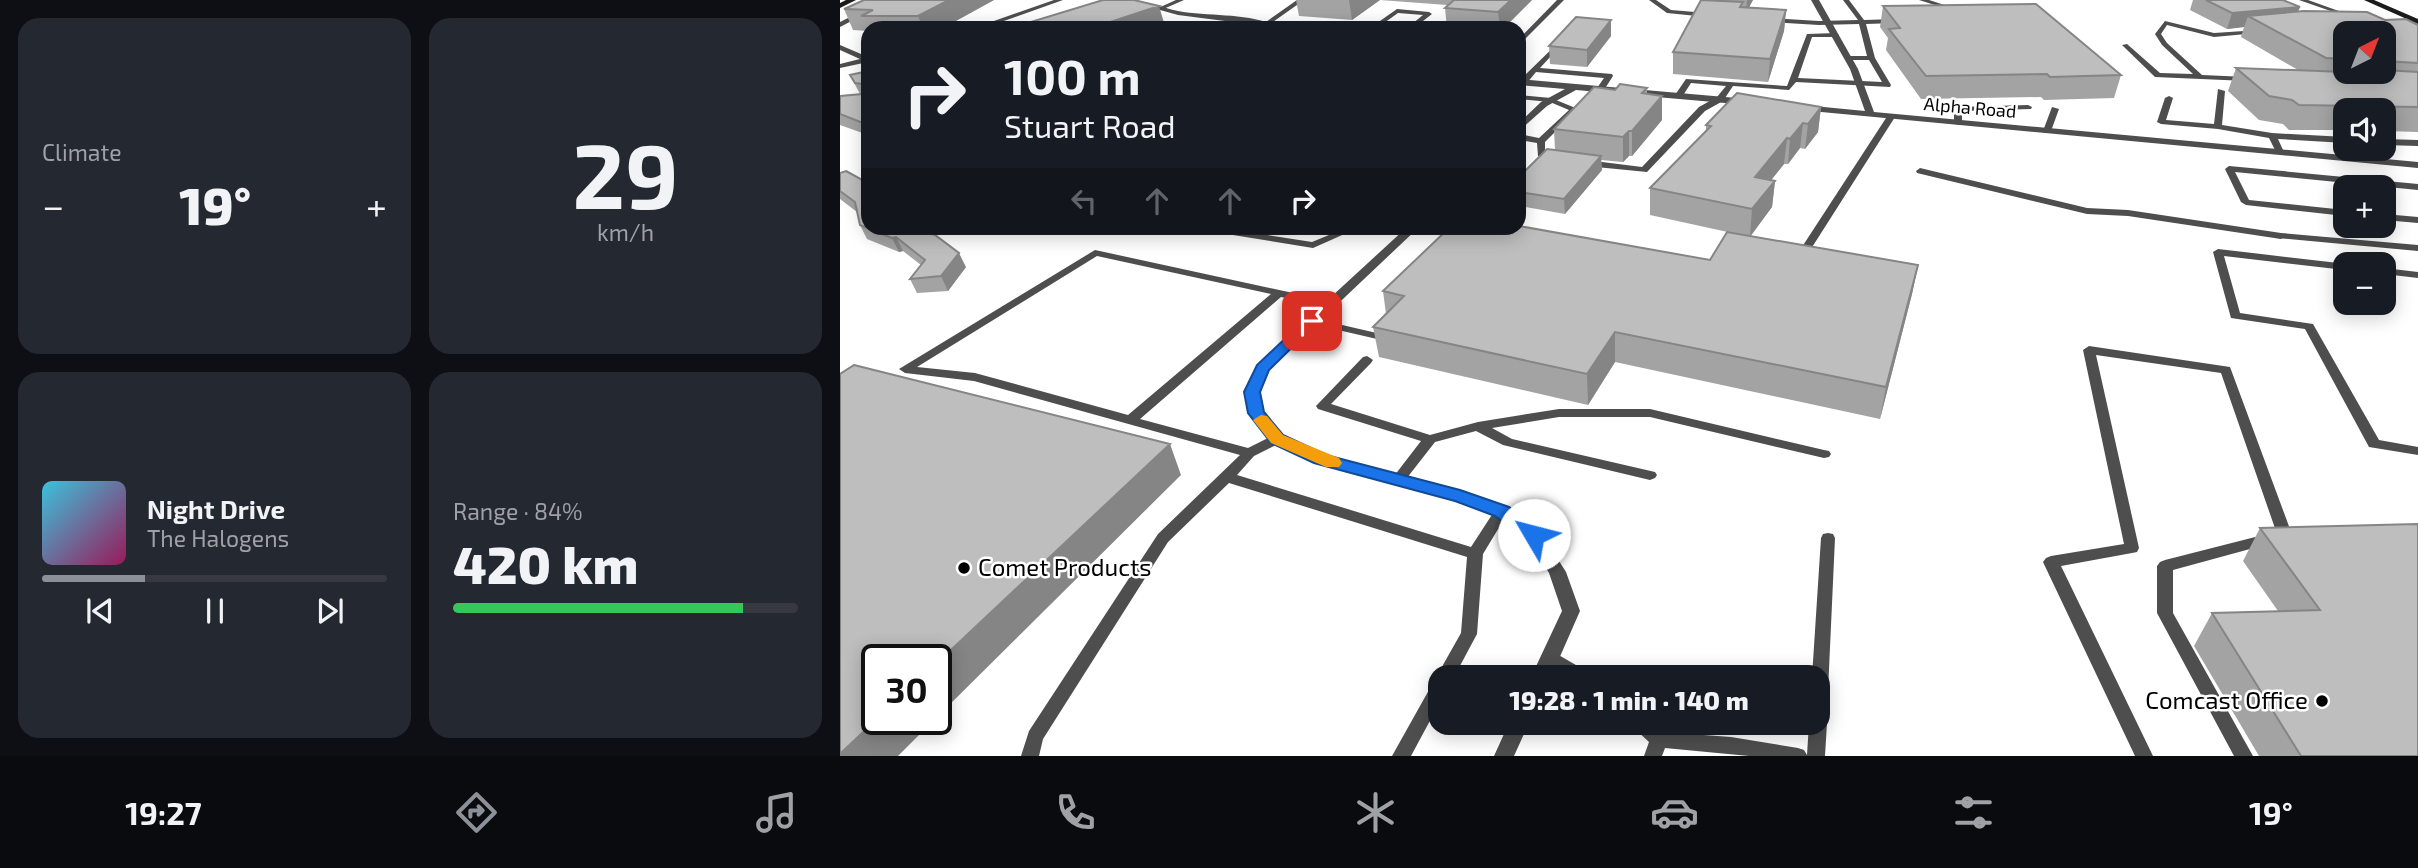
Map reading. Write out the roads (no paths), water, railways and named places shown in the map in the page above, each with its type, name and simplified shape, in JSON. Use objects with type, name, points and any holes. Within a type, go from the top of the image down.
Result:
[{"type":"main road","points":[[840,6],[852,0]]},
{"type":"main road","points":[[2368,0],[2418,22]]},
{"type":"street","points":[[1128,0],[1159,9],[1237,21]]},
{"type":"street","points":[[1815,0],[1848,58],[1871,115]]},
{"type":"street","points":[[1526,82],[1761,104]]},
{"type":"street","points":[[1526,122],[1551,100],[1575,86]]},
{"type":"street","name":"Alpha Road","points":[[1789,106],[2418,164]]},
{"type":"street","points":[[1405,235],[1262,368],[1252,392],[1256,413],[1277,439],[1320,459],[1460,496],[1502,511],[1534,535],[1557,572],[1572,611],[1546,665]]},
{"type":"street","points":[[2281,236],[2418,248]]},
{"type":"street","points":[[1504,756],[1514,735]]},
{"type":"lane","points":[[840,25],[890,0]]},
{"type":"lane","points":[[998,21],[1060,0]]},
{"type":"lane","points":[[1159,9],[1181,0]]},
{"type":"lane","points":[[1269,21],[1301,0]]},
{"type":"lane","points":[[1526,36],[1561,0]]},
{"type":"lane","points":[[1652,0],[1669,12],[1714,16]]},
{"type":"lane","points":[[1922,0],[1962,12]]},
{"type":"lane","points":[[2302,0],[2336,13],[2361,17]]},
{"type":"lane","points":[[1794,80],[1887,85],[1871,58],[1862,21],[1849,3]]},
{"type":"lane","points":[[1124,10],[1145,4]]},
{"type":"lane","points":[[1383,21],[1397,11],[1429,14],[1420,21]]},
{"type":"lane","points":[[2316,15],[2336,13]]},
{"type":"lane","points":[[1766,19],[1829,22],[1904,20]]},
{"type":"lane","points":[[2200,77],[2164,44],[2158,34],[2165,23],[2214,35],[2269,30]]},
{"type":"lane","points":[[1526,78],[1570,32]]},
{"type":"lane","points":[[1679,95],[1689,81],[1789,88],[1809,35],[1836,36]]},
{"type":"lane","points":[[2126,45],[2158,75],[2258,80]]},
{"type":"lane","points":[[840,47],[861,56]]},
{"type":"lane","points":[[1848,58],[1871,58]]},
{"type":"lane","points":[[840,66],[861,61]]},
{"type":"lane","points":[[1535,70],[1609,76],[1601,89]]},
{"type":"lane","points":[[1581,163],[1644,170],[1702,109],[1720,99],[1731,84]]},
{"type":"lane","points":[[2217,127],[2221,91]]},
{"type":"lane","points":[[1526,98],[1551,100],[1574,109],[1541,141],[1541,154],[1569,161]]},
{"type":"lane","points":[[2169,98],[2161,122],[2272,136],[2333,139]]},
{"type":"lane","points":[[1958,123],[1958,109],[2028,107]]},
{"type":"lane","points":[[2047,131],[2055,109]]},
{"type":"lane","points":[[1805,250],[1891,117]]},
{"type":"lane","points":[[2272,136],[2279,150]]},
{"type":"lane","points":[[1526,138],[1541,141]]},
{"type":"lane","points":[[2396,143],[2418,144]]},
{"type":"lane","points":[[2333,179],[2229,169],[2246,202],[2333,212]]},
{"type":"lane","points":[[1920,171],[2087,211],[2128,213],[2281,236]]},
{"type":"lane","points":[[2396,185],[2418,187]]},
{"type":"lane","points":[[2396,218],[2418,220]]},
{"type":"lane","points":[[1251,235],[1313,245],[1337,235]]},
{"type":"lane","points":[[2333,266],[2218,252],[2235,316],[2309,326],[2374,444],[2418,451]]},
{"type":"lane","points":[[1249,453],[975,377],[905,369],[1095,253],[1330,304]]},
{"type":"lane","points":[[2396,272],[2418,275]]},
{"type":"lane","points":[[1131,420],[1279,293]]},
{"type":"lane","points":[[1312,321],[1377,336]]},
{"type":"lane","points":[[2144,756],[2051,562],[2132,548],[2089,350],[2226,370],[2284,534]]},
{"type":"lane","points":[[1367,360],[1322,406],[1430,439],[1478,426],[1559,413],[1650,413],[1824,454]]},
{"type":"lane","points":[[1478,426],[1508,442],[1650,475]]},
{"type":"lane","points":[[1030,756],[1035,737],[1163,538],[1249,453],[1277,439]]},
{"type":"lane","points":[[1398,480],[1430,439]]},
{"type":"lane","points":[[1227,477],[1475,554]]},
{"type":"lane","points":[[1452,665],[1469,634],[1475,554],[1502,511]]},
{"type":"lane","points":[[2244,756],[2165,613],[2165,566],[2284,534],[2311,535]]},
{"type":"lane","points":[[1821,665],[1828,538]]},
{"type":"lane","points":[[1550,657],[1563,665]]},
{"type":"lane","points":[[1402,756],[1428,708]]},
{"type":"lane","points":[[1816,756],[1817,735]]},
{"type":"lane","points":[[1656,748],[1730,750],[1798,756]]},
{"type":"place","name":"Comet Products","points":[[964,568]]},
{"type":"place","name":"Comcast Office","points":[[2322,701]]}]
